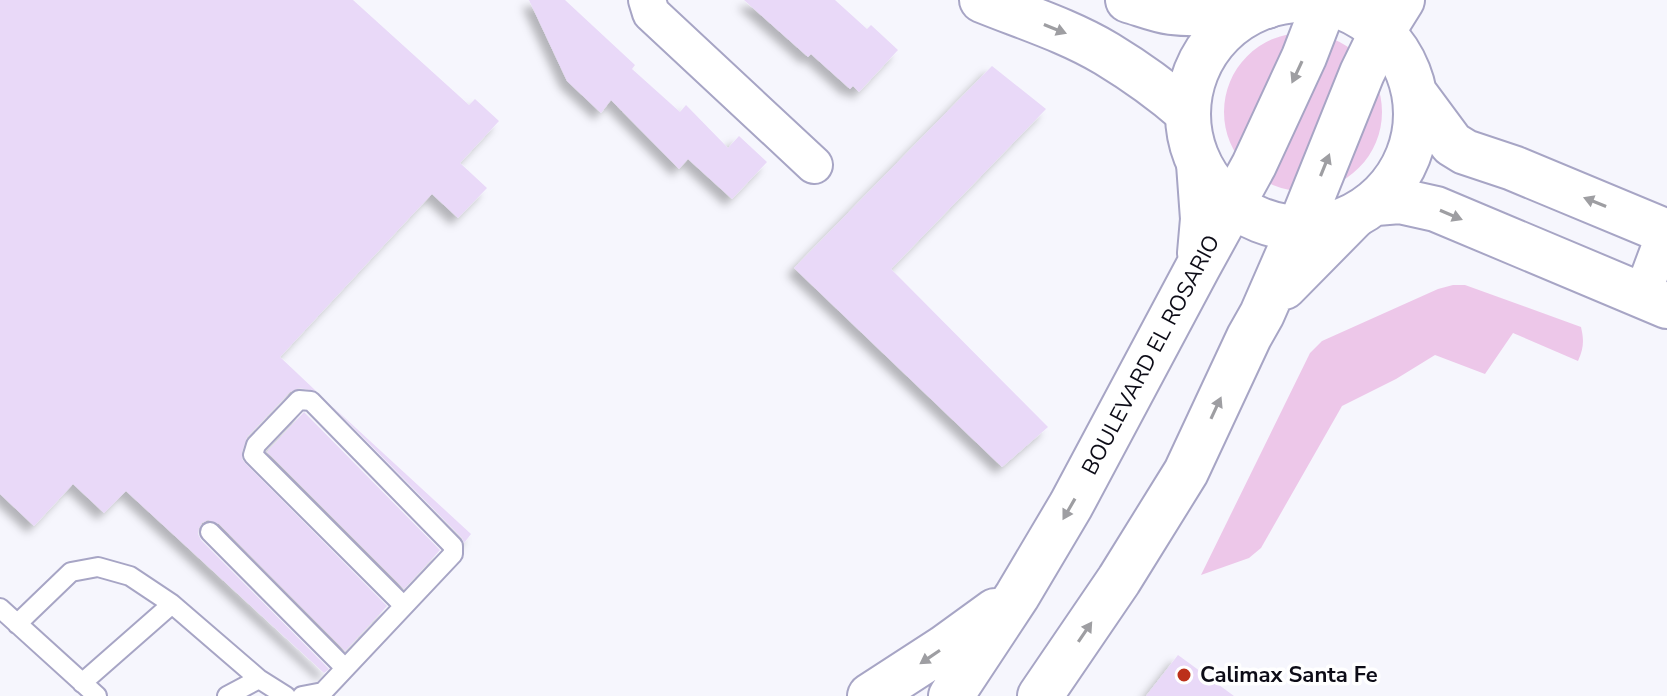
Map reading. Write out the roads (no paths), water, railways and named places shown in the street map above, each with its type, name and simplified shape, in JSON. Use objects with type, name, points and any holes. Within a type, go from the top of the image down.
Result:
[{"type":"main road","points":[[982,0],[1066,33],[1106,53],[1187,112]]},
{"type":"main road","points":[[1128,0],[1168,12],[1214,13],[1301,2],[1356,13],[1400,46],[1452,144],[1465,152],[1513,168],[1666,232]]},
{"type":"main road","points":[[1262,314],[1280,291],[1402,172],[1415,134],[1400,46],[1412,0]]},
{"type":"main road","points":[[1198,267],[1203,219],[1199,164],[1190,138],[1187,112],[1194,77],[1211,46],[1236,22],[1301,2]]},
{"type":"main road","name":"BOULEVARD EL ROSARIO","points":[[951,696],[1017,596],[1071,505],[1261,151],[1304,57],[1301,2]]},
{"type":"main road","points":[[1040,696],[1119,580],[1186,472],[1262,314],[1362,73],[1400,46]]},
{"type":"main road","points":[[1199,164],[1220,193],[1232,203],[1248,215],[1283,227],[1318,228],[1364,210],[1400,201],[1436,209],[1654,301]]},
{"type":"main road","points":[[870,696],[1017,596]]},
{"type":"street","points":[[647,0],[651,13],[814,165]]},
{"type":"street","points":[[1654,301],[1666,232]]},
{"type":"lane","points":[[302,696],[323,692],[453,554],[453,546],[311,401],[299,400],[256,445],[253,455],[404,606]]},
{"type":"lane","points":[[210,532],[345,668]]},
{"type":"lane","points":[[17,624],[71,572],[98,567],[130,576],[172,604],[259,679],[286,696]]},
{"type":"lane","points":[[82,683],[172,604]]},
{"type":"lane","points":[[0,608],[97,696]]},
{"type":"lane","points":[[227,696],[259,679]]},
{"type":"place","name":"Calimax Santa Fe","points":[[1184,675]]}]
